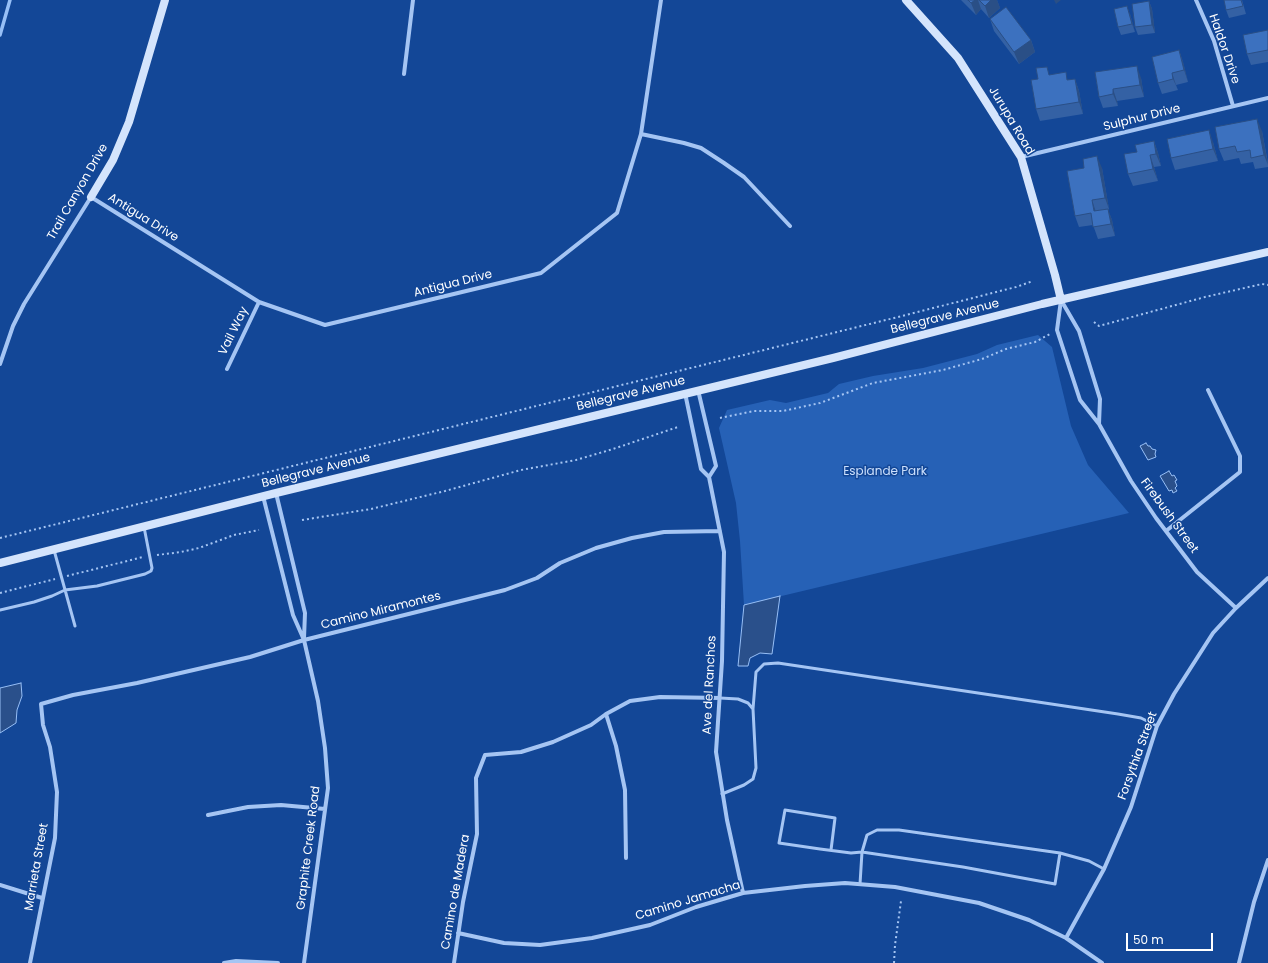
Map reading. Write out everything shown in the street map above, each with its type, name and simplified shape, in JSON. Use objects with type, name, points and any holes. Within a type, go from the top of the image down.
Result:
[{"type":"main road","name":"Trail Canyon Drive","points":[[91,197],[114,160],[129,122],[165,0]]},
{"type":"main road","name":"Jurupa Road","points":[[906,0],[958,58],[1021,157],[1061,300]]},
{"type":"main road","name":"Bellegrave Avenue","points":[[0,563],[263,496],[833,358],[1061,300],[1268,252]]},
{"type":"street","points":[[404,74],[412,0]]},
{"type":"street","name":"Antigua Drive","points":[[91,197],[259,302],[324,325],[541,273],[617,213],[642,134],[661,0]]},
{"type":"street","name":"Haldor Drive","points":[[1196,0],[1214,41],[1233,106]]},
{"type":"street","name":"Sulphur Drive","points":[[1021,157],[1268,98]]},
{"type":"street","points":[[642,134],[684,142],[700,148],[744,177],[790,226]]},
{"type":"street","name":"Trail Canyon Drive","points":[[0,364],[13,326],[24,304],[91,197]]},
{"type":"street","points":[[1061,300],[1079,331],[1100,399],[1099,424]]},
{"type":"street","name":"Firebush Street","points":[[1061,300],[1057,330],[1080,400],[1099,424],[1131,481],[1166,531],[1197,572],[1236,608]]},
{"type":"street","name":"Vail Way","points":[[227,369],[259,302]]},
{"type":"street","name":"Ave del Ranchos","points":[[698,390],[716,466],[710,477]]},
{"type":"street","points":[[1166,531],[1240,472],[1240,456],[1208,390]]},
{"type":"street","name":"Ave del Ranchos","points":[[685,393],[702,469],[710,477],[724,552],[722,661],[716,752],[722,794],[743,893]]},
{"type":"street","name":"Graphite Creek Road","points":[[276,493],[305,613],[304,640]]},
{"type":"street","name":"Graphite Creek Road","points":[[263,496],[294,615],[304,640],[318,701],[325,748],[328,788],[304,963]]},
{"type":"street","name":"Camino Miramontes","points":[[41,704],[73,695],[137,683],[250,657],[304,640],[505,590],[537,578],[560,563],[596,548],[632,538],[664,532],[720,531]]},
{"type":"street","name":"Forsythia Street","points":[[1066,938],[1104,869],[1131,807],[1157,726],[1174,694],[1213,633],[1236,608],[1268,578]]},
{"type":"street","points":[[626,858],[625,790],[616,746],[606,714],[630,701],[637,700],[660,697],[720,698]]},
{"type":"street","name":"Marrieta Street","points":[[30,963],[55,838],[57,792],[50,747],[42,725],[41,704]]},
{"type":"street","name":"Camino de Madera","points":[[454,963],[463,902],[477,834],[476,778],[485,755],[521,752],[546,744],[591,724],[606,714]]},
{"type":"street","points":[[208,815],[248,807],[280,805],[325,809]]},
{"type":"street","points":[[1239,963],[1254,902],[1268,860]]},
{"type":"street","name":"Camino Jamacha","points":[[458,933],[504,943],[540,945],[592,938],[650,925],[696,907],[743,893],[845,883],[895,887],[979,904],[1029,920],[1066,938],[1102,963]]},
{"type":"street","points":[[0,885],[42,898]]},
{"type":"street","points":[[224,963],[236,961],[278,963]]},
{"type":"lane","points":[[0,610],[34,602],[65,590],[97,586],[145,574],[151,571],[152,568],[144,527]]},
{"type":"lane","points":[[54,550],[75,626]]},
{"type":"lane","points":[[722,794],[744,785],[753,779],[756,768],[753,709],[756,672],[764,664],[778,663],[1118,714],[1141,718],[1157,726]]},
{"type":"lane","points":[[720,698],[738,699],[748,703],[753,709]]},
{"type":"lane","points":[[831,850],[836,818],[785,810],[779,843],[851,853],[862,852],[963,867],[1055,884],[1060,853]]},
{"type":"lane","points":[[860,884],[862,852],[867,835],[877,830],[899,830],[1060,853],[1089,861],[1104,869]]},
{"type":"path","points":[[0,538],[894,318],[1016,287],[1032,281]]},
{"type":"path","points":[[1094,322],[1099,326],[1205,296],[1262,284],[1268,285]]},
{"type":"path","points":[[720,418],[754,411],[783,411],[820,403],[873,384],[943,370],[982,359],[1006,349],[1035,342],[1050,334]]},
{"type":"path","points":[[302,520],[371,508],[445,491],[515,472],[576,460],[678,427]]},
{"type":"path","points":[[0,593],[150,556],[199,548],[234,535],[260,530]]},
{"type":"path","points":[[894,963],[901,901]]},
{"type":"green space","name":"Esplande Park","points":[[1038,335],[1052,347],[1071,426],[1088,465],[1129,513],[744,605],[736,503],[719,428],[727,410],[770,400],[786,403],[828,393],[839,384],[873,376],[923,368],[977,354],[997,345]]},
{"type":"shaded area","points":[[1146,443],[1152,449],[1156,450],[1156,457],[1148,460],[1140,446]]},
{"type":"shaded area","points":[[1169,471],[1177,480],[1175,481],[1177,486],[1175,488],[1177,491],[1173,493],[1172,490],[1169,491],[1160,476]]},
{"type":"shaded area","points":[[780,596],[772,654],[760,653],[750,658],[748,666],[738,666],[744,605]]},
{"type":"shaded area","points":[[21,683],[22,696],[17,710],[16,723],[0,733],[0,688]]},
{"type":"building","points":[[968,0],[975,0],[971,3]]},
{"type":"building","points":[[979,0],[991,0],[985,6]]},
{"type":"building","points":[[1224,0],[1241,0],[1243,6],[1226,10]]},
{"type":"building","points":[[1149,1],[1152,25],[1135,27],[1132,4]]},
{"type":"building","points":[[1127,6],[1132,24],[1118,27],[1114,9]]},
{"type":"building","points":[[1006,7],[1031,40],[1014,52],[990,19]]},
{"type":"building","points":[[1268,30],[1268,50],[1247,54],[1243,35]]},
{"type":"building","points":[[1179,50],[1184,70],[1172,73],[1173,79],[1158,83],[1152,57]]},
{"type":"building","points":[[1137,66],[1140,85],[1113,89],[1113,94],[1099,97],[1095,72]]},
{"type":"building","points":[[1047,67],[1049,75],[1066,72],[1067,80],[1075,79],[1079,102],[1036,109],[1031,80],[1038,79],[1036,68]]},
{"type":"building","points":[[1257,119],[1264,155],[1251,158],[1250,150],[1237,152],[1235,146],[1219,149],[1215,127]]},
{"type":"building","points":[[1209,130],[1213,149],[1171,158],[1167,139]]},
{"type":"building","points":[[1154,141],[1156,154],[1150,155],[1153,169],[1128,174],[1124,154],[1137,152],[1135,145]]},
{"type":"building","points":[[1097,156],[1105,198],[1092,200],[1094,211],[1108,209],[1111,224],[1093,227],[1091,213],[1075,216],[1067,171],[1084,168],[1083,159]]},
{"type":"waterway","points":[[0,35],[10,0]]}]
